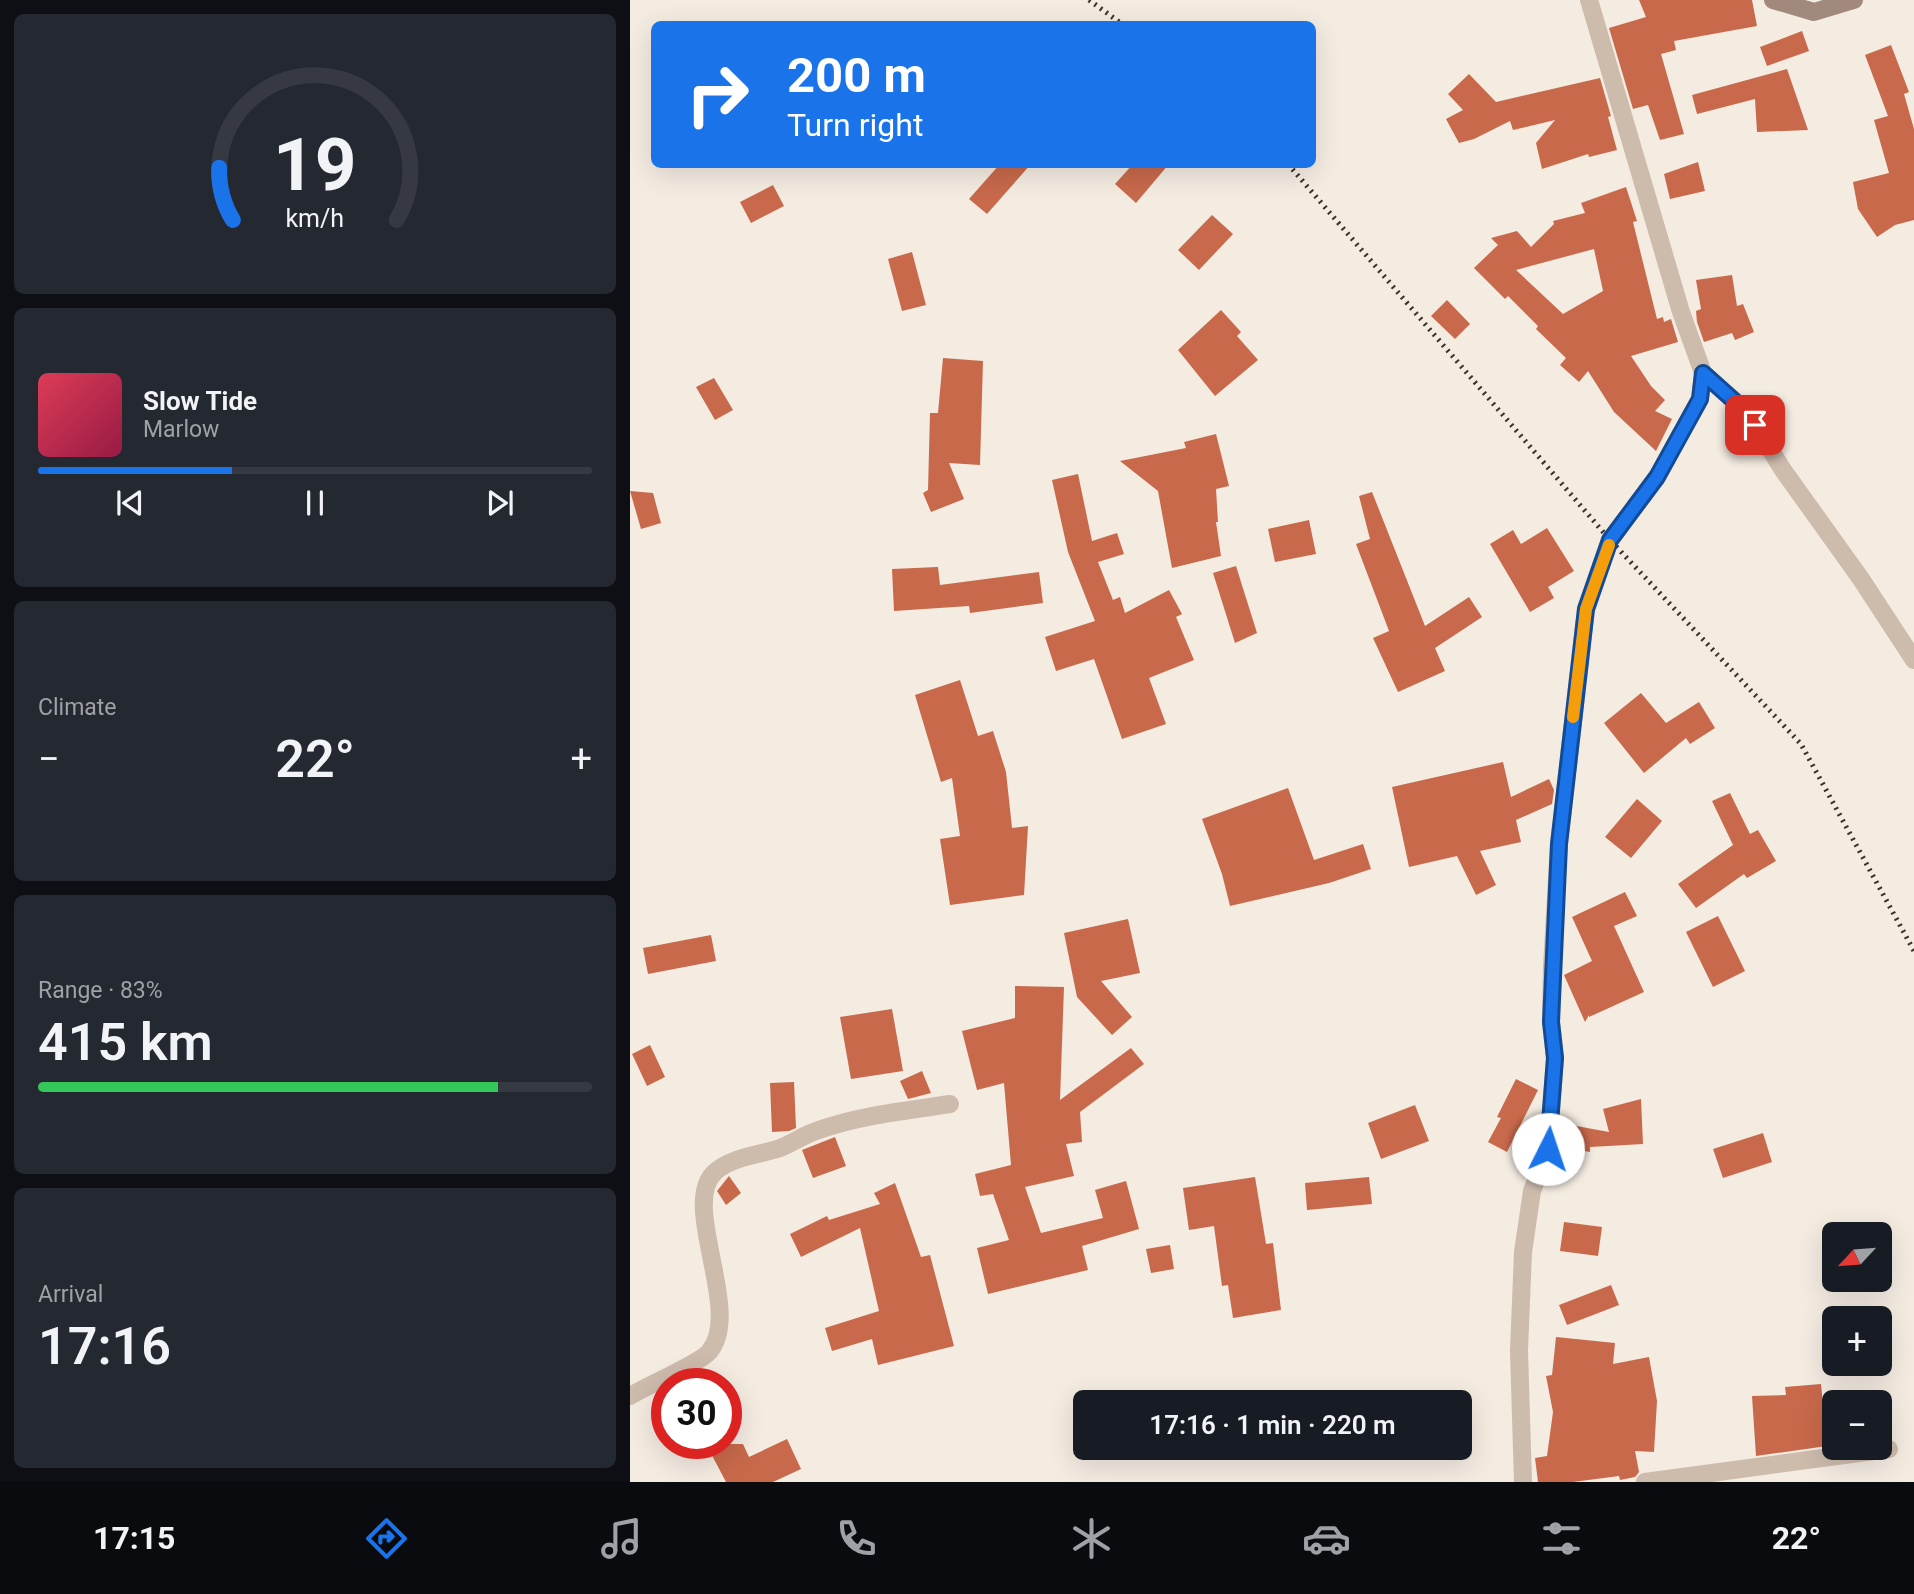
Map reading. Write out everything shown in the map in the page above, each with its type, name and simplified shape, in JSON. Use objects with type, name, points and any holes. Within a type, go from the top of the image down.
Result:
[{"type":"main road","points":[[1773,0],[1814,12],[1854,0]]},
{"type":"street","points":[[1523,1482],[1519,1351],[1523,1252],[1532,1191],[1548,1149],[1555,1058],[1551,1000],[1559,844],[1586,609],[1610,540],[1657,477],[1700,399],[1703,373],[1681,312],[1589,0]]},
{"type":"street","points":[[1703,373],[1741,407],[1755,425],[1914,660]]},
{"type":"street","points":[[630,1396],[709,1353],[718,1336],[719,1303],[706,1226],[704,1190],[715,1172],[738,1160],[780,1147],[818,1130],[867,1117],[950,1104]]},
{"type":"street","points":[[1645,1482],[1822,1458]]},
{"type":"building","points":[[1639,0],[1752,0],[1757,26],[1674,41],[1676,50],[1661,54],[1684,134],[1660,140],[1648,105],[1633,109],[1609,28],[1646,17]]},
{"type":"building","points":[[1802,31],[1809,51],[1767,66],[1760,47]]},
{"type":"building","points":[[1891,45],[1909,92],[1904,94],[1914,129],[1914,220],[1895,225],[1877,237],[1858,209],[1853,182],[1889,173],[1874,120],[1888,116],[1865,55]]},
{"type":"building","points":[[1787,69],[1808,130],[1757,132],[1755,99],[1697,114],[1692,95]]},
{"type":"building","points":[[1469,74],[1496,102],[1600,78],[1617,150],[1589,157],[1588,154],[1542,169],[1536,143],[1555,120],[1513,130],[1510,121],[1474,139],[1459,143],[1446,119],[1463,110],[1448,94]]},
{"type":"building","points":[[1698,162],[1705,191],[1670,199],[1664,174]]},
{"type":"building","points":[[996,168],[1027,168],[987,214],[969,199]]},
{"type":"building","points":[[1129,168],[1166,168],[1136,203],[1115,184]]},
{"type":"building","points":[[773,185],[784,206],[751,223],[740,202]]},
{"type":"building","points":[[1626,187],[1637,221],[1633,222],[1657,319],[1663,317],[1664,322],[1671,319],[1678,342],[1631,356],[1651,386],[1665,400],[1655,411],[1672,419],[1656,451],[1614,412],[1588,371],[1579,382],[1560,365],[1566,358],[1536,329],[1538,326],[1508,296],[1505,299],[1474,268],[1498,245],[1491,238],[1517,231],[1531,247],[1554,224],[1553,221],[1585,213],[1581,203]],"holes":[[[1594,249],[1603,291],[1563,314],[1516,270]]]},
{"type":"building","points":[[1212,215],[1233,234],[1199,270],[1178,250]]},
{"type":"building","points":[[912,252],[926,305],[902,311],[888,259]]},
{"type":"building","points":[[1732,275],[1737,306],[1743,304],[1754,332],[1735,340],[1732,333],[1704,342],[1697,322],[1696,311],[1701,309],[1696,280]]},
{"type":"building","points":[[1447,300],[1470,324],[1455,339],[1431,316]]},
{"type":"building","points":[[1221,310],[1241,332],[1237,336],[1258,360],[1215,396],[1178,350]]},
{"type":"building","points":[[943,358],[983,361],[980,465],[949,463],[964,499],[931,512],[923,493],[928,490],[930,413],[938,413]]},
{"type":"building","points":[[714,378],[733,410],[715,420],[696,387]]},
{"type":"building","points":[[1216,434],[1229,486],[1216,489],[1216,522],[1221,556],[1172,568],[1158,491],[1120,461],[1186,448],[1184,442]]},
{"type":"building","points":[[1078,474],[1092,541],[1117,533],[1124,554],[1098,562],[1113,600],[1120,597],[1125,613],[1169,590],[1182,614],[1176,617],[1194,660],[1149,678],[1166,724],[1122,739],[1094,659],[1056,671],[1045,637],[1095,621],[1068,552],[1052,480]]},
{"type":"building","points":[[630,491],[653,493],[661,523],[641,529]]},
{"type":"building","points":[[1372,492],[1425,626],[1469,597],[1482,617],[1435,648],[1445,671],[1398,692],[1373,638],[1389,631],[1356,544],[1370,539],[1359,496]]},
{"type":"building","points":[[1309,520],[1316,554],[1275,562],[1268,529]]},
{"type":"building","points":[[1547,528],[1574,571],[1548,587],[1554,598],[1530,612],[1490,544],[1513,530],[1521,544]]},
{"type":"building","points":[[1236,566],[1257,633],[1235,643],[1213,573]]},
{"type":"building","points":[[938,567],[940,585],[1039,572],[1043,603],[970,613],[969,606],[894,611],[892,569]]},
{"type":"building","points":[[960,680],[978,736],[993,731],[1006,772],[1012,828],[1028,826],[1024,895],[950,905],[940,839],[960,836],[952,778],[941,782],[915,695]]},
{"type":"building","points":[[1641,693],[1666,723],[1699,702],[1715,728],[1690,744],[1686,738],[1644,773],[1604,723]]},
{"type":"building","points":[[1503,762],[1511,797],[1549,779],[1554,790],[1552,804],[1516,820],[1521,842],[1480,851],[1496,885],[1476,895],[1457,856],[1409,867],[1392,787]]},
{"type":"building","points":[[1288,788],[1314,860],[1363,844],[1371,869],[1329,883],[1230,906],[1222,874],[1202,819]]},
{"type":"building","points":[[1730,793],[1750,834],[1758,830],[1776,861],[1747,878],[1744,874],[1696,908],[1678,884],[1733,845],[1712,801]]},
{"type":"building","points":[[1637,799],[1662,821],[1631,858],[1605,837]]},
{"type":"building","points":[[1625,892],[1637,916],[1614,926],[1644,992],[1589,1015],[1585,1022],[1564,975],[1592,961],[1572,917]]},
{"type":"building","points":[[1718,916],[1745,971],[1713,987],[1686,932]]},
{"type":"building","points":[[1128,919],[1140,973],[1101,981],[1132,1017],[1112,1035],[1077,997],[1064,933]]},
{"type":"building","points":[[711,935],[716,961],[648,974],[643,948]]},
{"type":"building","points":[[1015,986],[1064,987],[1060,1100],[1131,1048],[1144,1064],[1080,1112],[1082,1142],[1066,1144],[1074,1176],[1025,1187],[1041,1233],[1103,1218],[1095,1190],[1126,1181],[1139,1229],[1082,1246],[1088,1270],[988,1294],[977,1248],[1009,1240],[993,1194],[980,1196],[975,1174],[1011,1165],[1004,1083],[977,1090],[962,1031],[1015,1018]]},
{"type":"building","points":[[892,1009],[903,1071],[851,1079],[840,1017]]},
{"type":"building","points":[[650,1045],[665,1077],[647,1086],[632,1054]]},
{"type":"building","points":[[922,1071],[931,1093],[908,1099],[900,1081]]},
{"type":"building","points":[[1516,1079],[1538,1090],[1507,1152],[1488,1142],[1501,1118],[1497,1117]]},
{"type":"building","points":[[794,1082],[796,1128],[772,1132],[770,1083]]},
{"type":"building","points":[[1641,1099],[1643,1144],[1590,1147],[1590,1152],[1567,1148],[1571,1125],[1609,1132],[1603,1109]]},
{"type":"building","points":[[1415,1105],[1429,1141],[1381,1159],[1368,1123]]},
{"type":"building","points":[[1763,1133],[1772,1162],[1723,1178],[1713,1149]]},
{"type":"building","points":[[835,1137],[846,1166],[813,1178],[802,1150]]},
{"type":"building","points":[[729,1176],[741,1193],[726,1205],[717,1191]]},
{"type":"building","points":[[1255,1177],[1266,1244],[1273,1243],[1281,1310],[1233,1318],[1228,1285],[1222,1286],[1214,1226],[1189,1230],[1183,1188]]},
{"type":"building","points":[[1369,1177],[1372,1204],[1307,1210],[1305,1183]]},
{"type":"building","points":[[895,1183],[921,1257],[930,1255],[954,1346],[878,1365],[872,1339],[832,1351],[825,1328],[879,1311],[860,1228],[801,1257],[790,1234],[827,1216],[829,1220],[880,1204],[874,1193]]},
{"type":"building","points":[[1564,1222],[1602,1227],[1598,1256],[1560,1251]]},
{"type":"building","points":[[1170,1245],[1174,1269],[1151,1273],[1146,1249]]},
{"type":"building","points":[[1611,1285],[1619,1305],[1567,1325],[1559,1305]]},
{"type":"building","points":[[1556,1337],[1615,1343],[1613,1364],[1649,1357],[1657,1401],[1654,1452],[1635,1451],[1639,1472],[1635,1477],[1620,1480],[1619,1476],[1573,1482],[1538,1482],[1535,1458],[1547,1456],[1553,1412],[1546,1376],[1552,1375]]},
{"type":"building","points":[[1821,1384],[1822,1447],[1756,1456],[1752,1396],[1786,1395],[1785,1387]]},
{"type":"building","points":[[787,1439],[801,1469],[773,1482],[726,1482],[714,1459],[742,1459],[742,1444],[749,1457]]},
{"type":"railway","points":[[1089,0],[1118,21]]},
{"type":"railway","points":[[1291,168],[1610,540],[1801,744],[1914,951]]},
{"type":"slow traffic","points":[[1573,717],[1586,609],[1609,545]]},
{"type":"route","points":[[1548,1149],[1555,1058],[1551,1022],[1552,966],[1559,844],[1586,609],[1610,540],[1657,477],[1700,399],[1703,373],[1741,407],[1755,425]]}]
